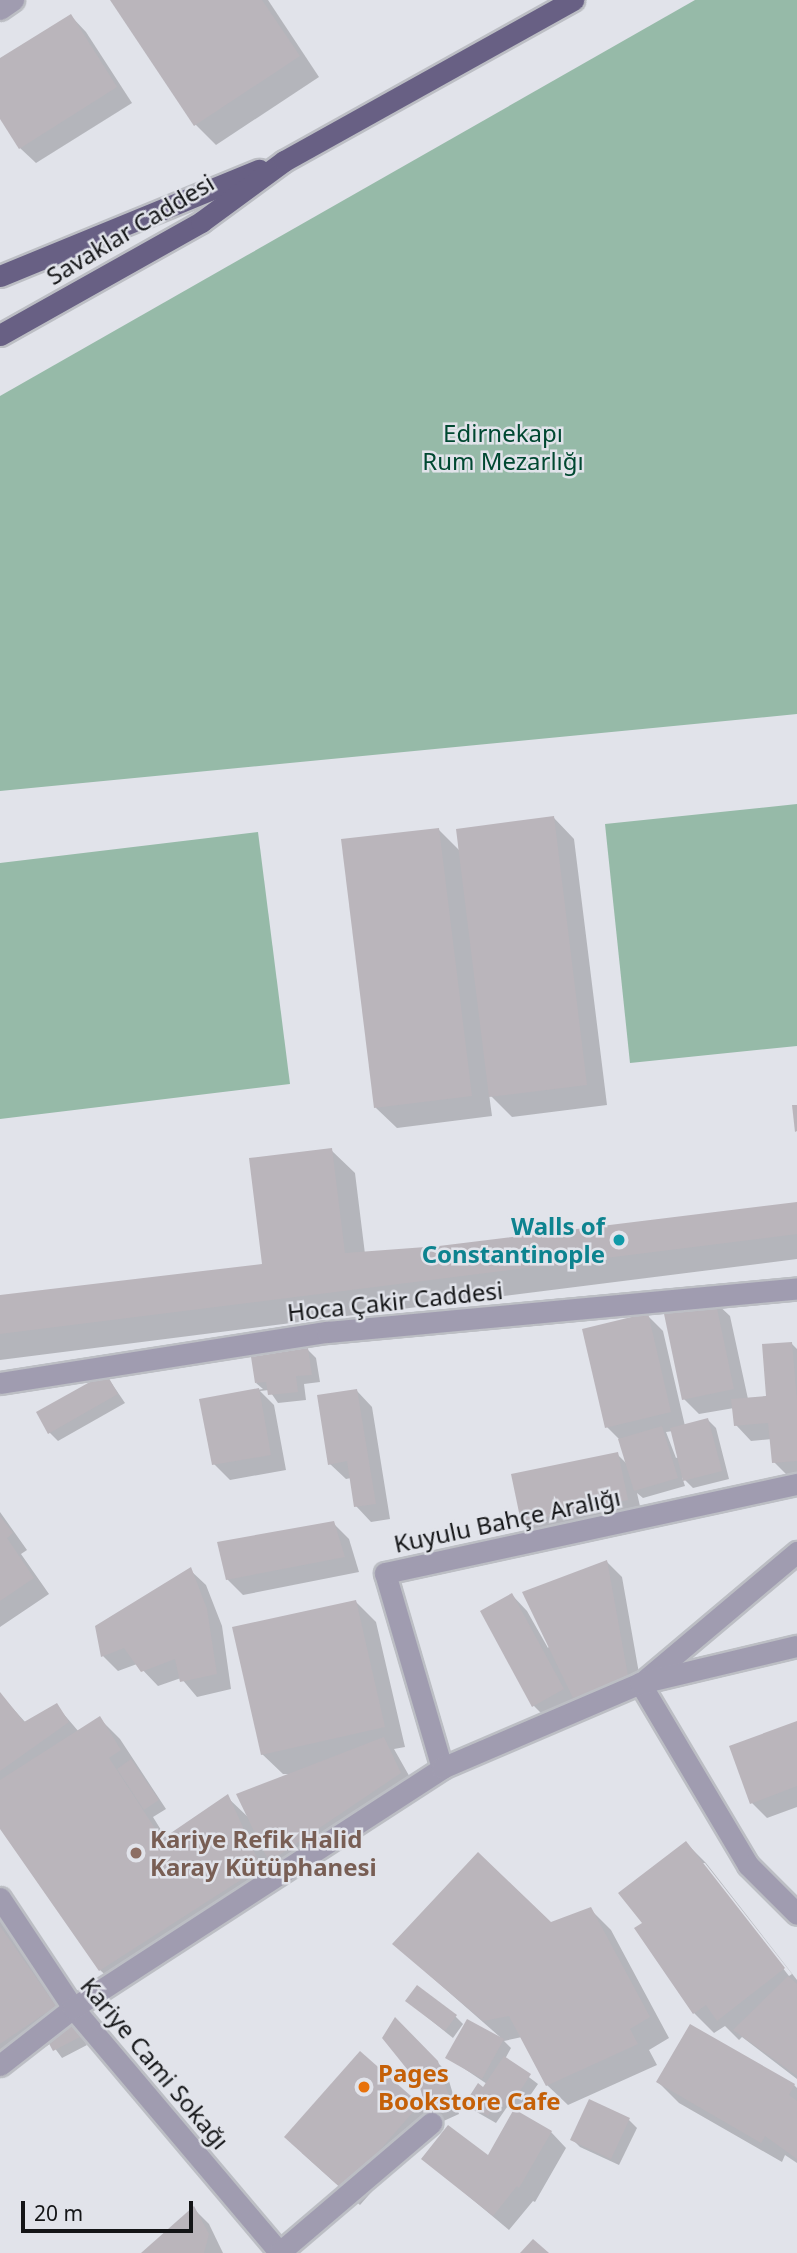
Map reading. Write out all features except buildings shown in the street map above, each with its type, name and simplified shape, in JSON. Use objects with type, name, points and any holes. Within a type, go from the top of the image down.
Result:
[{"type":"main road","name":"Savaklar Caddesi","points":[[0,335],[201,222],[284,161],[573,0]]},
{"type":"main road","name":"Savaklar Caddesi","points":[[0,275],[284,161]]},
{"type":"street","points":[[0,9],[13,0]]},
{"type":"street","name":"Hoca Çakir Caddesi","points":[[0,1383],[327,1332],[797,1288]]},
{"type":"street","name":"Kuyulu Bahçe Aralığı","points":[[442,1768],[385,1573],[797,1484]]},
{"type":"street","points":[[640,1684],[797,1552]]},
{"type":"street","points":[[0,2065],[73,2008],[442,1768],[640,1684],[797,1646]]},
{"type":"street","points":[[640,1684],[748,1864],[797,1914]]},
{"type":"street","name":"Kariye Cami Sokağı","points":[[0,1898],[73,2008],[280,2253]]},
{"type":"street","points":[[280,2253],[431,2123]]},
{"type":"green space","name":"Edirnekapı Rum Mezarlığı","points":[[695,0],[797,0],[797,714],[0,791],[0,396]]},
{"type":"green space","points":[[797,804],[797,1046],[630,1063],[605,824]]},
{"type":"green space","points":[[258,832],[290,1084],[0,1119],[0,863]]},
{"type":"place","name":"Walls of Constantinople","points":[[619,1240]]},
{"type":"place","name":"Kariye Refik Halid Karay Kütüphanesi","points":[[136,1853]]},
{"type":"place","name":"Pages Bookstore Cafe","points":[[364,2087]]}]
